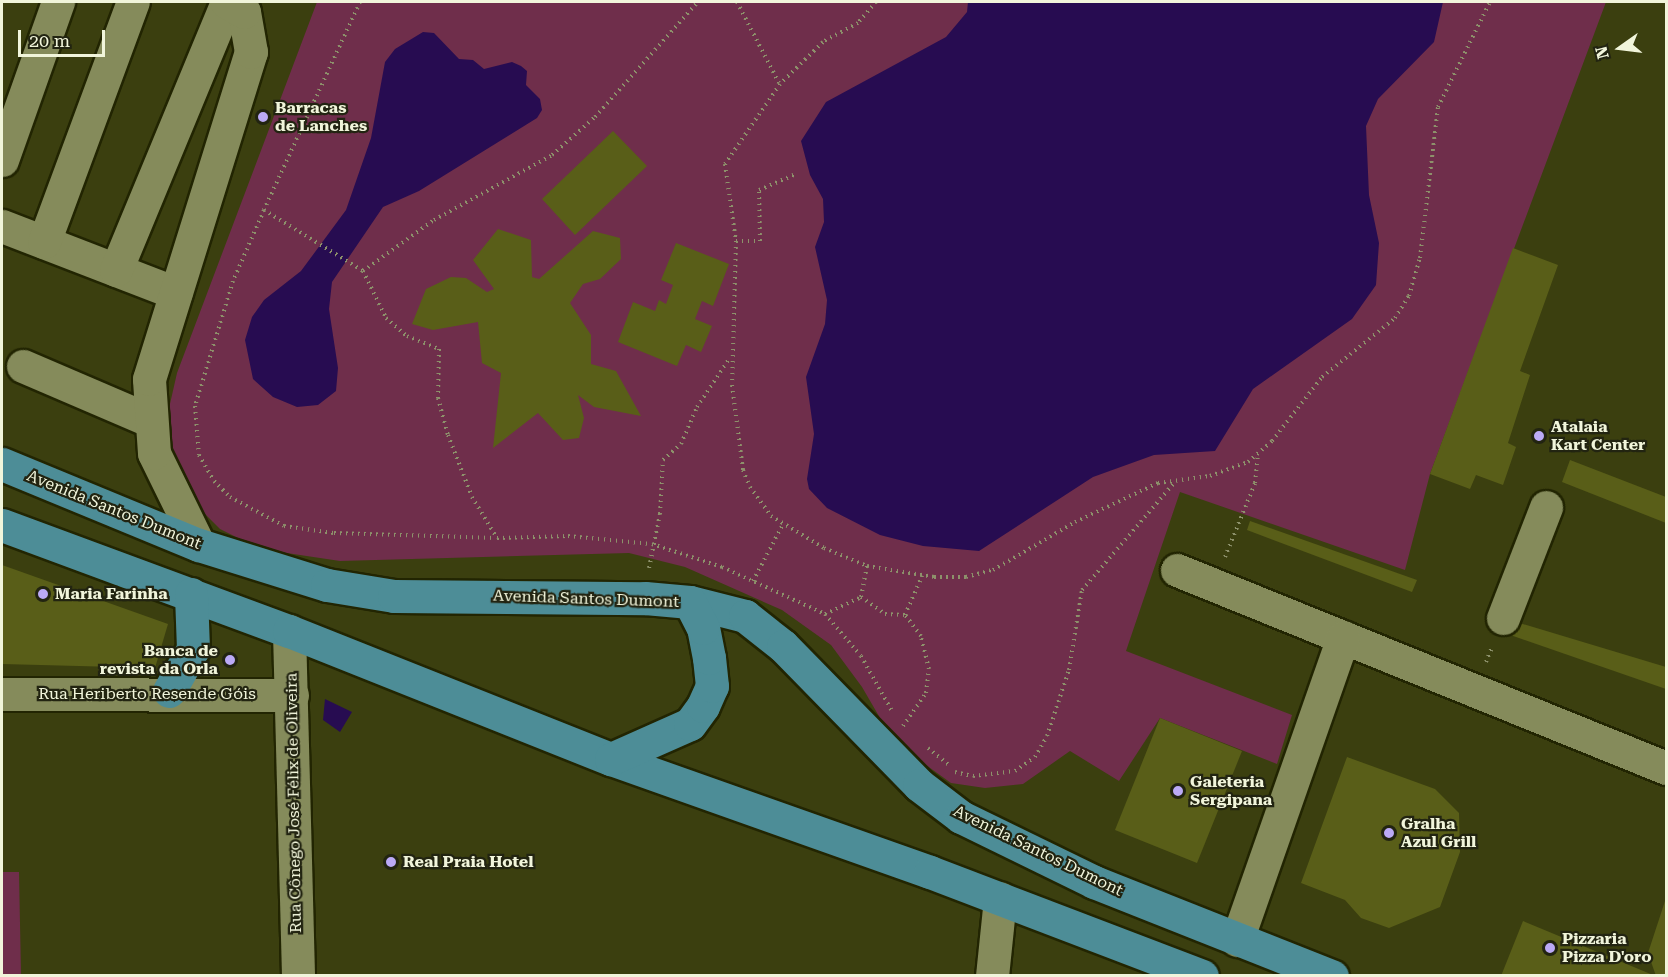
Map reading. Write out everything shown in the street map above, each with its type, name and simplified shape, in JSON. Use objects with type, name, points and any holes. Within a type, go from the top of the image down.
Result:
[{"type":"main road","name":"Avenida Santos Dumont","points":[[2,464],[199,545],[327,585],[394,596],[645,598],[690,602],[745,616],[783,646],[919,786],[961,817],[1094,882],[1237,940],[1332,975]]},
{"type":"main road","points":[[2,525],[289,631],[610,759],[1000,898],[1202,975]]},
{"type":"main road","points":[[169,691],[193,649],[191,594]]},
{"type":"main road","points":[[610,759],[690,724],[703,706],[712,686],[709,658],[703,628],[690,602]]},
{"type":"street","points":[[2,160],[58,2]]},
{"type":"street","points":[[44,242],[134,2]]},
{"type":"street","points":[[116,270],[227,2],[244,12],[251,52],[149,379],[149,420],[154,453],[199,545]]},
{"type":"street","points":[[2,226],[176,293]]},
{"type":"street","points":[[23,366],[149,420]]},
{"type":"street","points":[[1503,618],[1546,507]]},
{"type":"street","points":[[1177,570],[1666,768]]},
{"type":"street","name":"Rua Cônego José Félix de Oliveira","points":[[289,631],[298,975]]},
{"type":"street","points":[[1237,940],[1343,637]]},
{"type":"street","name":"Rua Heriberto Resende Góis","points":[[2,694],[169,691],[292,694]]},
{"type":"street","points":[[992,975],[1000,898]]},
{"type":"path","points":[[360,2],[233,281],[195,406],[199,455],[214,480],[230,497],[284,526],[334,533],[497,538],[568,536],[652,544],[753,580],[825,614],[861,656],[893,717]]},
{"type":"path","points":[[363,271],[434,220],[552,155],[595,117],[698,2]]},
{"type":"path","points":[[737,2],[780,84]]},
{"type":"path","points":[[876,2],[858,22],[823,42],[780,84],[725,164],[725,193],[735,241],[729,359],[743,470],[760,503],[782,526],[867,566],[922,576],[966,577],[993,570],[1104,507],[1158,483],[1233,469],[1258,454],[1311,389],[1387,326],[1409,296],[1422,248],[1438,107],[1490,2]]},
{"type":"path","points":[[735,241],[760,241],[759,190],[796,174]]},
{"type":"path","points":[[264,210],[363,271],[386,318],[407,336],[439,349],[438,398],[448,435],[472,497],[497,538]]},
{"type":"path","points":[[645,598],[652,544],[660,514],[663,460],[681,444],[697,407],[729,359]]},
{"type":"path","points":[[1214,586],[1255,483],[1258,454]]},
{"type":"path","points":[[921,744],[963,774],[1015,771],[1030,762],[1047,736],[1062,694],[1083,590],[1176,480]]},
{"type":"path","points":[[745,616],[753,580],[782,526]]},
{"type":"path","points":[[861,597],[867,566]]},
{"type":"path","points":[[905,615],[922,576]]},
{"type":"path","points":[[825,614],[861,597]]},
{"type":"path","points":[[861,597],[885,614],[905,615],[921,636],[929,669],[926,693],[903,726]]},
{"type":"path","points":[[1475,691],[1503,618]]},
{"type":"path","points":[[897,723],[903,726],[908,733]]},
{"type":"shaded area","points":[[317,2],[1606,2],[1430,474],[1405,570],[1180,492],[1126,651],[1292,715],[1277,764],[1160,718],[1119,781],[1070,751],[1023,784],[985,788],[951,783],[894,742],[862,687],[831,645],[782,610],[685,567],[629,553],[340,561],[260,549],[220,529],[193,502],[172,455],[167,417],[177,373]]},
{"type":"shaded area","points":[[968,2],[1443,2],[1434,42],[1378,99],[1366,126],[1369,195],[1379,243],[1376,285],[1352,319],[1253,389],[1215,451],[1154,455],[1093,477],[979,551],[923,546],[880,535],[827,508],[809,489],[807,479],[814,434],[806,377],[825,324],[827,300],[815,247],[824,222],[823,199],[810,175],[801,141],[826,102],[946,37],[967,12]]},
{"type":"shaded area","points":[[423,32],[434,33],[459,59],[473,60],[484,69],[512,62],[521,66],[527,71],[526,85],[540,99],[542,110],[537,118],[419,191],[383,207],[332,282],[329,309],[338,368],[336,391],[318,405],[297,407],[273,397],[253,379],[245,340],[252,317],[264,300],[301,271],[346,210],[371,138],[385,62],[395,49]]},
{"type":"shaded area","points":[[325,699],[352,712],[340,732],[323,720]]},
{"type":"shaded area","points":[[2,872],[19,872],[21,975],[2,975]]},
{"type":"building","points":[[613,131],[647,166],[575,235],[542,199]]},
{"type":"building","points":[[498,229],[531,240],[532,277],[539,279],[593,231],[620,238],[621,259],[600,279],[583,284],[570,303],[591,335],[591,364],[616,371],[641,416],[594,407],[578,395],[584,418],[579,438],[563,440],[538,413],[493,448],[501,373],[482,363],[478,322],[433,330],[412,324],[426,289],[451,277],[466,278],[487,292],[494,289],[473,260]]},
{"type":"building","points":[[676,243],[729,264],[713,306],[702,301],[695,319],[712,326],[701,352],[686,345],[677,366],[618,342],[633,302],[655,311],[659,300],[666,304],[673,285],[661,280]]},
{"type":"building","points":[[1513,248],[1558,265],[1520,371],[1530,375],[1508,443],[1516,447],[1503,485],[1476,475],[1470,489],[1430,474]]},
{"type":"building","points":[[1570,460],[1666,497],[1666,523],[1562,482]]},
{"type":"building","points":[[1250,521],[1417,580],[1412,592],[1247,530]]},
{"type":"building","name":"Maria Farinha","points":[[2,565],[168,624],[155,668],[2,664]]},
{"type":"building","points":[[1503,618],[1666,667],[1666,689],[1499,631]]},
{"type":"building","name":"Galeteria Sergipana","points":[[1160,718],[1242,751],[1197,863],[1115,830]]},
{"type":"building","name":"Gralha Azul Grill","points":[[1347,757],[1435,789],[1459,813],[1460,852],[1440,907],[1389,928],[1361,918],[1345,900],[1301,883]]},
{"type":"building","points":[[1666,898],[1666,976],[1656,976],[1648,953]]},
{"type":"building","name":"Pizzaria Pizza D'oro","points":[[1523,921],[1653,975],[1653,976],[1501,976]]},
{"type":"place","name":"Barracas de Lanches","points":[[263,117]]},
{"type":"place","name":"Atalaia Kart Center","points":[[1539,436]]},
{"type":"place","name":"Maria Farinha","points":[[43,594]]},
{"type":"place","name":"Banca de revista da Orla","points":[[230,660]]},
{"type":"place","name":"Galeteria Sergipana","points":[[1178,791]]},
{"type":"place","name":"Gralha Azul Grill","points":[[1389,833]]},
{"type":"place","name":"Real Praia Hotel","points":[[391,862]]},
{"type":"place","name":"Pizzaria Pizza D'oro","points":[[1550,948]]}]
